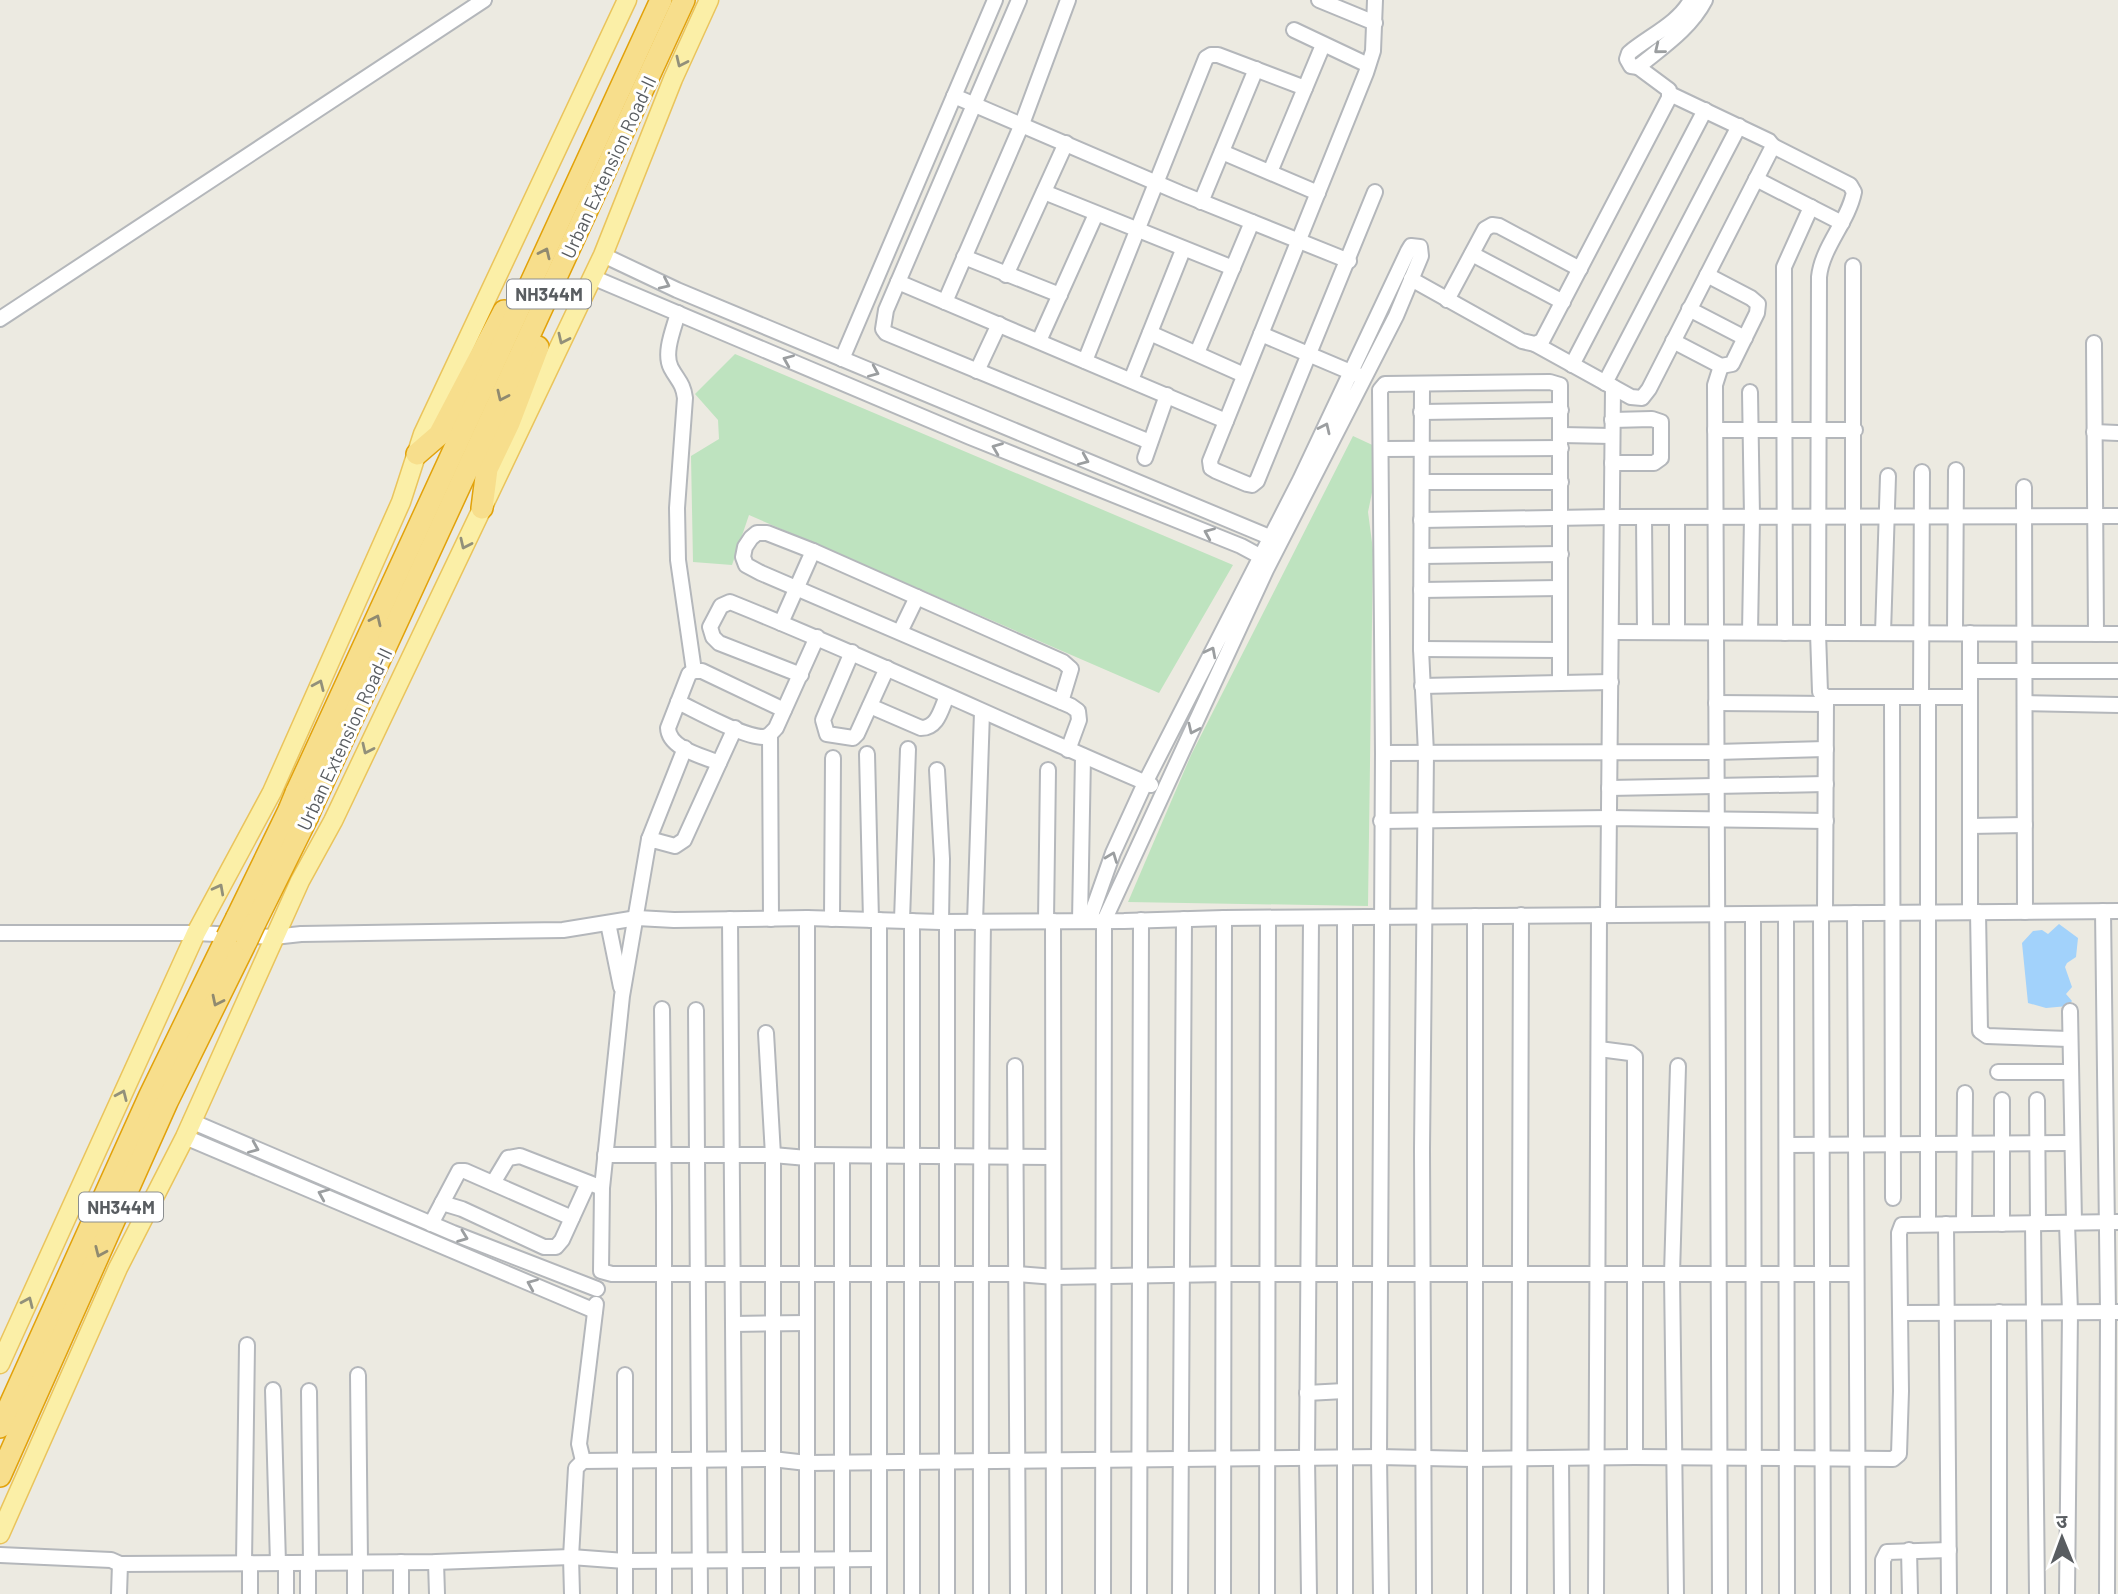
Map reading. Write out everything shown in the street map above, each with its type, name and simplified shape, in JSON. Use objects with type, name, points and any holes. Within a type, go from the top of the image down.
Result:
[{"type":"highway","name":"Urban Extension Road-II","points":[[533,304],[661,0]]},
{"type":"highway","name":"Urban Extension Road-II","points":[[0,1476],[242,929],[302,806],[533,304],[684,0]]},
{"type":"highway","points":[[416,454],[439,435],[508,304],[533,304],[537,353],[509,423],[486,469],[482,508]]},
{"type":"highway","name":"Urban Extension Road-II","points":[[0,1427],[150,1095],[242,929]]},
{"type":"main road","points":[[0,1364],[196,933],[272,792],[401,502],[423,435],[627,0]]},
{"type":"main road","points":[[0,1534],[118,1268],[188,1129],[300,881],[333,821],[603,255],[673,79],[709,0]]},
{"type":"main road","points":[[272,792],[333,821]]},
{"type":"street","points":[[0,319],[484,0]]},
{"type":"street","points":[[842,359],[995,0]]},
{"type":"street","points":[[1018,0],[898,282],[883,320],[883,329],[886,333],[1150,442]]},
{"type":"street","points":[[945,302],[1022,124],[1068,0]]},
{"type":"street","points":[[1320,0],[1375,23]]},
{"type":"street","points":[[1375,0],[1373,51],[1226,421],[1210,465],[1216,471],[1247,484],[1255,484],[1376,192]]},
{"type":"street","points":[[1691,0],[1667,25],[1629,53],[1629,64],[1669,90],[1670,94],[1769,141],[1773,146],[1853,188],[1853,197],[1820,268],[1818,633],[1820,692],[1826,701],[1821,1274],[1823,1594]]},
{"type":"street","points":[[1637,67],[1692,20],[1705,0]]},
{"type":"street","points":[[1294,30],[1368,65]]},
{"type":"street","points":[[1269,172],[1322,45]]},
{"type":"street","points":[[1085,361],[1206,58],[1218,55],[1304,88]]},
{"type":"street","points":[[1201,202],[1255,69]]},
{"type":"street","points":[[1535,344],[1545,338],[1670,94]]},
{"type":"street","points":[[954,96],[1201,202],[1349,261]]},
{"type":"street","points":[[1572,365],[1705,110]]},
{"type":"street","points":[[1596,1594],[1599,1049],[1609,818],[1611,682],[1612,420],[1609,385],[1739,126]]},
{"type":"street","points":[[1006,275],[1066,143]]},
{"type":"street","points":[[1411,279],[1522,341],[1535,344],[1631,397],[1642,398],[1773,146]]},
{"type":"street","points":[[1222,152],[1318,193]]},
{"type":"street","points":[[1756,179],[1842,223]]},
{"type":"street","points":[[1044,192],[1233,268]]},
{"type":"street","points":[[1785,632],[1784,267],[1811,207]]},
{"type":"street","points":[[1039,341],[1096,214]]},
{"type":"street","points":[[1197,353],[1252,222]]},
{"type":"street","points":[[1447,300],[1485,229],[1496,225],[1580,269]]},
{"type":"street","points":[[1091,921],[1113,853],[1145,783],[1276,540],[1358,375],[1408,251],[1411,246],[1420,247],[1423,252],[1396,316],[1358,375]]},
{"type":"street","points":[[1130,380],[1184,250]]},
{"type":"street","points":[[1472,254],[1563,302]]},
{"type":"street","points":[[603,255],[677,290],[1276,540]]},
{"type":"street","points":[[964,257],[1060,295]]},
{"type":"street","points":[[1853,266],[1853,633]]},
{"type":"street","points":[[1672,341],[1721,366],[1732,364],[1757,313],[1758,304],[1707,275]]},
{"type":"street","points":[[592,277],[970,438],[1141,505],[1266,559]]},
{"type":"street","points":[[898,282],[1226,421]]},
{"type":"street","points":[[1689,309],[1745,338]]},
{"type":"street","points":[[678,313],[668,354],[670,367],[683,384],[685,398],[677,508],[678,560],[694,670]]},
{"type":"street","points":[[977,371],[999,324]]},
{"type":"street","points":[[1150,333],[1244,375]]},
{"type":"street","points":[[1261,334],[1358,375],[1380,390]]},
{"type":"street","points":[[2094,343],[2096,634]]},
{"type":"street","points":[[1720,1594],[1715,384],[1721,366]]},
{"type":"street","points":[[1381,1594],[1378,1457],[1383,753],[1380,390],[1385,384],[1556,383],[1561,388],[1560,682]]},
{"type":"street","points":[[1422,384],[1421,649],[1426,753],[1424,1594]]},
{"type":"street","points":[[1750,392],[1750,632]]},
{"type":"street","points":[[1145,458],[1167,396]]},
{"type":"street","points":[[1421,412],[1561,411]]},
{"type":"street","points":[[1612,420],[1652,419],[1661,422],[1662,453],[1659,461],[1654,463],[1612,463]]},
{"type":"street","points":[[1715,430],[1855,430]]},
{"type":"street","points":[[2094,432],[2118,433]]},
{"type":"street","points":[[1381,449],[1561,442],[1612,436]]},
{"type":"street","points":[[1956,470],[1963,633],[1970,671],[1970,826],[1980,1031],[1987,1036],[2069,1039]]},
{"type":"street","points":[[1922,472],[1921,633],[1925,697],[1928,913],[1928,1224]]},
{"type":"street","points":[[1883,633],[1888,476]]},
{"type":"street","points":[[1422,482],[1561,482]]},
{"type":"street","points":[[2024,487],[2025,912]]},
{"type":"street","points":[[1422,520],[2118,516]]},
{"type":"street","points":[[1644,517],[1645,632]]},
{"type":"street","points":[[1677,517],[1677,632]]},
{"type":"street","points":[[1061,702],[1071,675],[1071,669],[1063,662],[767,533],[757,533],[745,547],[743,557],[746,565],[1061,702],[1071,706],[1079,715],[1079,720],[1068,750]]},
{"type":"street","points":[[781,623],[813,551]]},
{"type":"street","points":[[1422,556],[1561,554]]},
{"type":"street","points":[[1091,921],[1164,791],[1266,559]]},
{"type":"street","points":[[1421,590],[1560,588]]},
{"type":"street","points":[[900,632],[917,597]]},
{"type":"street","points":[[801,675],[719,643],[710,633],[710,627],[725,602],[852,652],[1164,791]]},
{"type":"street","points":[[1611,632],[2118,634]]},
{"type":"street","points":[[771,919],[770,735],[776,728],[817,637]]},
{"type":"street","points":[[1421,649],[1560,650]]},
{"type":"street","points":[[852,652],[823,720],[824,731],[834,736],[853,738],[860,730],[887,668]]},
{"type":"street","points":[[719,763],[672,741],[668,735],[668,728],[689,674],[694,670],[702,671],[784,710]]},
{"type":"street","points":[[1970,671],[2118,671]]},
{"type":"street","points":[[1422,686],[1611,682]]},
{"type":"street","points":[[870,705],[921,728],[927,728],[936,722],[947,696]]},
{"type":"street","points":[[1892,697],[1894,1198]]},
{"type":"street","points":[[1716,703],[1969,697]]},
{"type":"street","points":[[678,702],[735,729],[756,736],[770,735]]},
{"type":"street","points":[[2025,703],[2118,705]]},
{"type":"street","points":[[981,1594],[979,922],[982,712]]},
{"type":"street","points":[[649,839],[675,846],[684,840],[735,729]]},
{"type":"street","points":[[442,1203],[462,1209],[524,1240],[551,1249],[562,1240],[572,1218],[595,1185],[605,1155],[622,996],[649,839],[685,748]]},
{"type":"street","points":[[908,749],[912,1594]]},
{"type":"street","points":[[1383,753],[1826,749]]},
{"type":"street","points":[[867,754],[875,920],[878,1594]]},
{"type":"street","points":[[1083,756],[1104,1276],[1103,1594]]},
{"type":"street","points":[[832,919],[833,758]]},
{"type":"street","points":[[937,770],[944,922],[947,1594]]},
{"type":"street","points":[[1048,770],[1055,1278],[1054,1594]]},
{"type":"street","points":[[1609,788],[1826,784]]},
{"type":"street","points":[[1381,821],[1609,818],[1826,821]]},
{"type":"street","points":[[1970,826],[2025,825]]},
{"type":"street","points":[[2103,911],[2113,1222],[2110,1592]]},
{"type":"street","points":[[0,933],[196,933],[274,937],[301,934],[564,930],[637,918],[979,922],[1381,916],[2118,911]]},
{"type":"street","points":[[1753,914],[1754,1594]]},
{"type":"street","points":[[1786,914],[1787,1594]]},
{"type":"street","points":[[1855,914],[1858,1594]]},
{"type":"street","points":[[1520,1594],[1521,915]]},
{"type":"street","points":[[1475,916],[1475,1594]]},
{"type":"street","points":[[807,918],[807,1594]]},
{"type":"street","points":[[1223,1594],[1224,918]]},
{"type":"street","points":[[1267,1594],[1268,918]]},
{"type":"street","points":[[1345,918],[1345,1594]]},
{"type":"street","points":[[730,919],[735,1594]]},
{"type":"street","points":[[1180,1594],[1184,919]]},
{"type":"street","points":[[1308,1594],[1311,919]]},
{"type":"street","points":[[1139,1594],[1141,920]]},
{"type":"street","points":[[608,923],[622,996]]},
{"type":"street","points":[[662,1009],[664,1594]]},
{"type":"street","points":[[696,1010],[700,1594]]},
{"type":"street","points":[[2067,1594],[2070,1011]]},
{"type":"street","points":[[766,1033],[773,1156],[773,1594]]},
{"type":"street","points":[[1599,1049],[1630,1052],[1636,1057],[1635,1457]]},
{"type":"street","points":[[1015,1066],[1018,1594]]},
{"type":"street","points":[[1676,1594],[1672,1274],[1678,1066]]},
{"type":"street","points":[[1998,1072],[2070,1072]]},
{"type":"street","points":[[1965,1093],[1965,1224]]},
{"type":"street","points":[[2002,1100],[2002,1224]]},
{"type":"street","points":[[2037,1100],[2034,1312],[2037,1594]]},
{"type":"street","points":[[188,1129],[597,1289]]},
{"type":"street","points":[[188,1129],[595,1311]]},
{"type":"street","points":[[1787,1144],[2071,1143]]},
{"type":"street","points":[[605,1155],[1052,1157]]},
{"type":"street","points":[[493,1183],[508,1158],[520,1156],[595,1185]]},
{"type":"street","points":[[842,1156],[842,1594]]},
{"type":"street","points":[[432,1224],[459,1171],[465,1171],[572,1218]]},
{"type":"street","points":[[583,1461],[579,1444],[601,1271],[595,1185]]},
{"type":"street","points":[[572,1594],[571,1557],[576,1468],[583,1461],[1018,1461],[1104,1458],[1223,1460],[1378,1457],[1894,1459],[1899,1454],[1900,1228],[1905,1224],[2113,1222]]},
{"type":"street","points":[[1947,1224],[1949,1594]]},
{"type":"street","points":[[601,1271],[612,1274],[1017,1274],[1055,1278],[1225,1274],[1856,1274]]},
{"type":"street","points":[[1999,1312],[1999,1594]]},
{"type":"street","points":[[1901,1313],[2113,1312]]},
{"type":"street","points":[[733,1324],[807,1323]]},
{"type":"street","points":[[247,1345],[247,1563],[250,1594]]},
{"type":"street","points":[[355,1594],[358,1375]]},
{"type":"street","points":[[625,1375],[625,1594]]},
{"type":"street","points":[[273,1390],[286,1594]]},
{"type":"street","points":[[308,1594],[309,1391]]},
{"type":"street","points":[[1307,1392],[1343,1391]]},
{"type":"street","points":[[1561,1458],[1562,1594]]},
{"type":"street","points":[[1883,1594],[1884,1556],[1892,1550],[1949,1550]]},
{"type":"street","points":[[1909,1550],[1910,1594]]},
{"type":"street","points":[[0,1555],[111,1560],[120,1564],[436,1562],[571,1557],[625,1561],[878,1559]]},
{"type":"street","points":[[401,1562],[401,1594]]},
{"type":"street","points":[[436,1562],[437,1594]]},
{"type":"street","points":[[119,1594],[120,1564]]},
{"type":"green space","points":[[735,354],[1233,565],[1159,693],[749,515],[732,565],[693,562],[691,456],[719,439],[718,420],[695,394]]},
{"type":"green space","points":[[1353,436],[1381,449],[1368,512],[1373,550],[1368,906],[1128,902],[1191,755]]},
{"type":"water","points":[[2059,924],[2078,938],[2076,957],[2065,967],[2072,987],[2066,994],[2072,1001],[2068,1006],[2046,1008],[2028,1003],[2022,943],[2033,931],[2042,930],[2048,934]]}]
